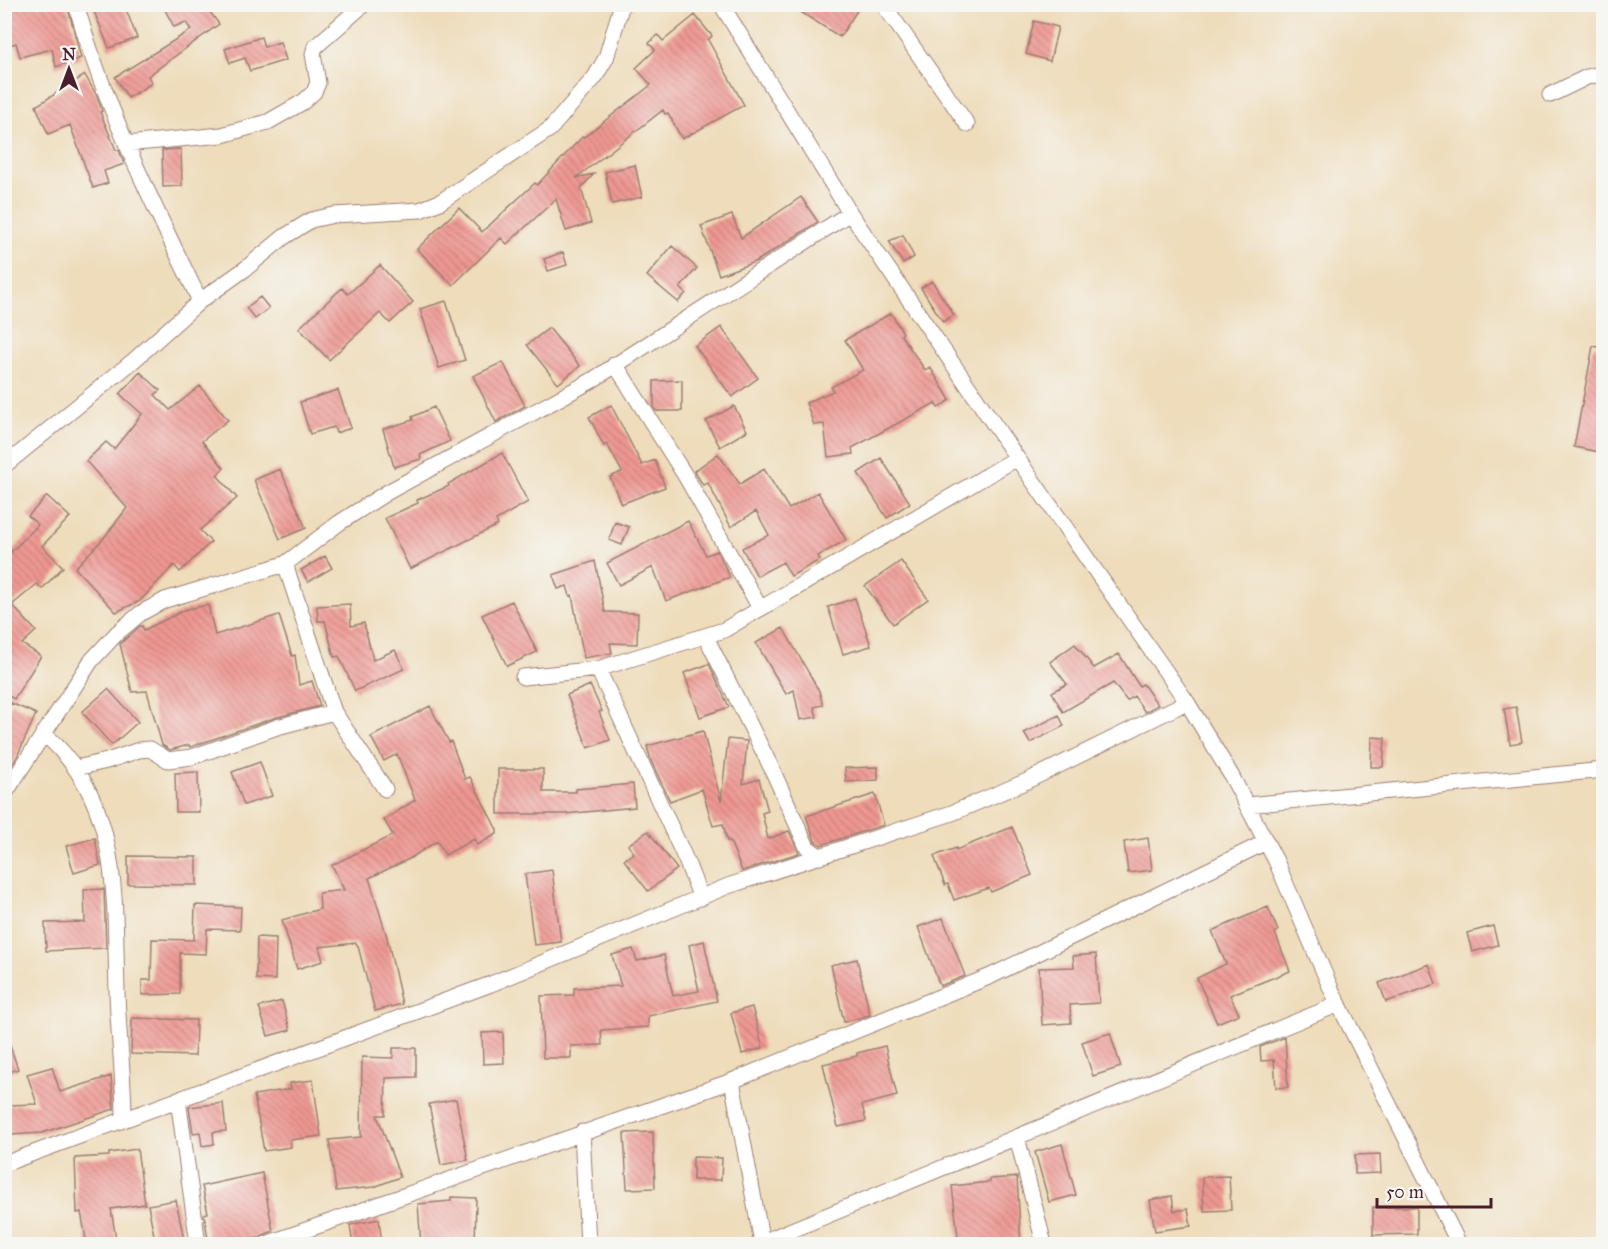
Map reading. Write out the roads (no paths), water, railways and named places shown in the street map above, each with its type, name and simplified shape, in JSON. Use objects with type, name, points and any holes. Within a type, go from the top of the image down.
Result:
[{"type":"street","points":[[76,4],[85,35],[126,144],[200,301]]},
{"type":"street","points":[[126,144],[222,135],[268,122],[303,102],[314,92],[318,83],[312,54],[315,46],[364,4]]},
{"type":"street","points":[[4,466],[133,361],[200,301],[245,269],[284,237],[311,220],[334,215],[420,210],[440,202],[550,129],[595,77],[606,58],[621,4]]},
{"type":"street","points":[[721,4],[850,213],[1187,702],[1247,805],[1276,861],[1339,1004],[1459,1245]]},
{"type":"street","points":[[883,4],[967,124]]},
{"type":"street","points":[[1550,95],[1587,77],[1604,73]]},
{"type":"street","points":[[6,788],[91,661],[117,633],[141,613],[165,600],[285,564],[339,523],[386,493],[591,381],[850,213]]},
{"type":"street","points":[[615,364],[686,477],[760,608]]},
{"type":"street","points":[[523,677],[597,669],[724,630],[1017,458]]},
{"type":"street","points":[[285,564],[334,712],[385,789]]},
{"type":"street","points":[[706,636],[771,767],[807,847],[820,857]]},
{"type":"street","points":[[597,669],[686,860],[701,898]]},
{"type":"street","points":[[4,1164],[491,984],[728,886],[931,820],[983,800],[1025,782],[1187,702]]},
{"type":"street","points":[[76,768],[150,749],[168,760],[192,758],[277,727],[334,712]]},
{"type":"street","points":[[43,733],[54,742],[76,768],[89,788],[111,855],[124,1083],[123,1119]]},
{"type":"street","points":[[1247,805],[1604,770]]},
{"type":"street","points":[[266,1245],[732,1081],[991,975],[1266,843]]},
{"type":"street","points":[[732,1081],[760,1244],[1339,1004]]},
{"type":"street","points":[[178,1100],[198,1245]]},
{"type":"street","points":[[582,1132],[588,1245]]},
{"type":"street","points":[[1017,1137],[1044,1245]]}]
